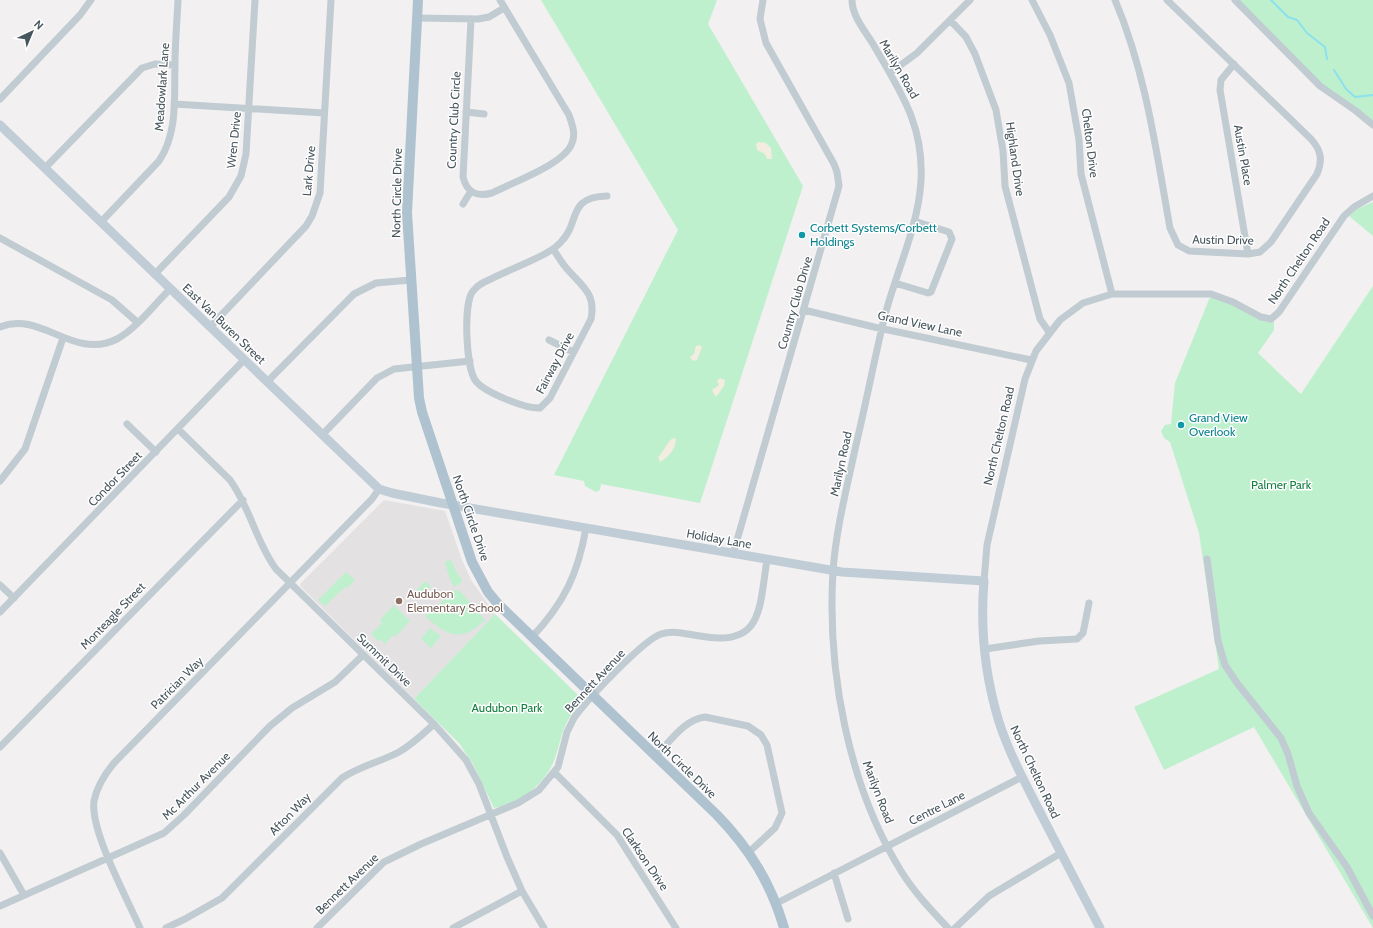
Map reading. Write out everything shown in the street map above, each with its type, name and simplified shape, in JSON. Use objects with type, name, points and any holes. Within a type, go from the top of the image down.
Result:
[{"type":"main road","name":"North Circle Drive","points":[[418,0],[407,213],[417,366],[422,412],[452,504],[479,578],[498,604],[732,832],[749,852],[762,872],[777,903],[784,928]]},
{"type":"street","points":[[0,99],[80,15],[91,0]]},
{"type":"street","name":"Meadowlark Lane","points":[[101,222],[152,169],[165,152],[169,141],[174,104],[178,0]]},
{"type":"street","name":"Wren Drive","points":[[155,274],[219,208],[235,188],[245,164],[255,0]]},
{"type":"street","name":"Lark Drive","points":[[210,327],[306,226],[312,216],[320,193],[331,0]]},
{"type":"street","points":[[463,204],[471,191],[481,195],[492,193],[562,158],[573,141],[573,129],[569,115],[500,0]]},
{"type":"street","name":"Country Club Drive","points":[[733,554],[837,194],[838,178],[834,164],[766,43],[761,23],[763,0]]},
{"type":"street","name":"Marilyn Road","points":[[852,0],[856,16],[910,109],[919,142],[921,182],[914,221],[882,328],[844,498],[833,571],[833,639],[839,697],[856,764],[871,808],[888,846],[901,870],[916,893],[948,928]]},
{"type":"street","points":[[890,73],[917,53],[970,0]]},
{"type":"street","name":"Chelton Drive","points":[[1032,0],[1050,35],[1069,83],[1079,140],[1081,174],[1112,294]]},
{"type":"street","name":"Austin Drive","points":[[1116,0],[1134,48],[1141,75],[1170,228],[1174,240],[1183,249],[1189,251],[1248,254],[1260,252],[1271,242],[1317,174],[1321,163],[1321,157],[1316,145],[1167,0]]},
{"type":"street","points":[[1235,0],[1320,86],[1356,111],[1373,126]]},
{"type":"street","points":[[416,18],[471,20],[489,17],[504,8]]},
{"type":"street","name":"Country Club Circle","points":[[471,20],[462,177],[467,188],[471,191]]},
{"type":"street","name":"Highland Drive","points":[[950,20],[971,45],[992,95],[1002,138],[1005,186],[1040,319],[1049,332]]},
{"type":"street","name":"Austin Place","points":[[1234,64],[1221,80],[1220,90],[1248,254]]},
{"type":"street","points":[[45,168],[142,68],[148,65],[175,65]]},
{"type":"street","points":[[174,104],[324,113]]},
{"type":"street","points":[[466,112],[484,114]]},
{"type":"street","name":"East Van Buren Street","points":[[0,125],[379,488],[392,493],[452,504]]},
{"type":"street","name":"Fairway Drive","points":[[553,249],[567,269],[588,292],[592,304],[590,319],[542,412],[526,407],[485,388],[475,380],[470,361],[467,308],[472,291],[482,283],[553,249],[563,240],[581,203],[593,196],[607,196]]},
{"type":"street","name":"North Chelton Road","points":[[1100,928],[1022,777],[999,722],[987,674],[982,614],[987,545],[1025,380],[1031,360],[1049,332],[1077,306],[1098,296],[1112,294],[1211,294],[1233,302],[1261,317],[1271,319],[1280,312],[1346,214],[1354,207],[1373,196]]},
{"type":"street","points":[[895,283],[928,293],[932,292],[952,236],[949,232],[914,221]]},
{"type":"street","points":[[0,238],[112,300],[137,322]]},
{"type":"street","points":[[267,382],[354,294],[376,283],[411,280]]},
{"type":"street","points":[[0,327],[19,323],[28,324],[85,345],[97,345],[118,338],[137,322],[170,289]]},
{"type":"street","name":"Grand View Lane","points":[[804,310],[1031,360]]},
{"type":"street","points":[[0,481],[26,445],[63,338]]},
{"type":"street","points":[[549,340],[573,352]]},
{"type":"street","name":"Condor Street","points":[[0,612],[244,360]]},
{"type":"street","points":[[322,434],[377,378],[394,369],[470,361]]},
{"type":"street","points":[[127,424],[156,452]]},
{"type":"street","name":"Summit Drive","points":[[178,429],[230,480],[242,500],[267,556],[276,569],[434,724],[466,760],[479,784],[507,857],[522,890],[544,928]]},
{"type":"street","name":"Patrician Way","points":[[140,928],[109,858],[94,818],[96,792],[105,774],[372,499],[379,488]]},
{"type":"street","name":"Monteagle Street","points":[[0,747],[242,500]]},
{"type":"street","name":"Holiday Lane","points":[[452,504],[833,571],[984,581]]},
{"type":"street","points":[[532,637],[554,612],[570,585],[580,557],[586,528]]},
{"type":"street","points":[[1207,559],[1220,649],[1225,665],[1237,683],[1281,738],[1288,754],[1297,786],[1308,813],[1347,867],[1373,916]]},
{"type":"street","name":"Bennett Avenue","points":[[318,928],[384,862],[421,844],[526,799],[539,790],[555,773],[560,761],[567,732],[577,713],[641,648],[655,636],[673,632],[729,639],[748,630],[758,612],[767,560]]},
{"type":"street","points":[[0,585],[14,598]]},
{"type":"street","points":[[985,649],[1039,641],[1077,639],[1083,633],[1089,603]]},
{"type":"street","name":"Mc Arthur Avenue","points":[[0,906],[150,840],[170,828],[270,726],[296,705],[335,682],[363,655]]},
{"type":"street","points":[[656,757],[683,728],[699,718],[705,717],[748,726],[761,735],[769,751],[782,813],[775,828],[749,852]]},
{"type":"street","name":"Afton Way","points":[[166,928],[222,898],[342,778],[357,768],[400,751],[414,742],[434,724]]},
{"type":"street","name":"Clarkson Drive","points":[[555,773],[617,835],[676,928]]},
{"type":"street","name":"Centre Lane","points":[[777,903],[1022,777]]},
{"type":"street","points":[[0,853],[24,895]]},
{"type":"street","points":[[955,928],[989,896],[1061,854]]},
{"type":"street","points":[[834,873],[848,919]]},
{"type":"street","points":[[453,928],[522,890]]},
{"type":"shaded area","name":"Audubon Elementary School","points":[[384,500],[445,511],[462,560],[471,580],[495,614],[414,699],[300,586],[301,583]]},
{"type":"green space","points":[[541,0],[717,0],[708,24],[803,186],[700,503],[601,484],[600,490],[596,492],[585,486],[584,481],[554,475],[678,230]]},
{"type":"green space","points":[[1237,0],[1373,0],[1373,122],[1327,89]]},
{"type":"green space","points":[[1373,202],[1373,236],[1349,216],[1355,210]]},
{"type":"green space","name":"Palmer Park","points":[[1373,286],[1373,928],[1254,727],[1164,770],[1134,707],[1219,669],[1199,533],[1170,442],[1164,438],[1161,431],[1165,425],[1171,424],[1175,383],[1210,297],[1229,303],[1266,322],[1274,322],[1274,330],[1258,353],[1301,394]]},
{"type":"green space","points":[[451,560],[462,580],[461,583],[454,587],[449,577],[445,562]]},
{"type":"green space","points":[[346,572],[355,580],[347,588],[345,587],[325,606],[318,600]]},
{"type":"green space","points":[[425,581],[431,586],[421,597],[415,592]]},
{"type":"green space","points":[[455,590],[460,591],[485,620],[469,632],[461,634],[447,632],[425,616]]},
{"type":"green space","points":[[394,605],[410,621],[396,636],[392,636],[385,644],[380,639],[378,641],[371,634],[382,623],[380,620]]},
{"type":"green space","name":"Audubon Park","points":[[495,614],[583,700],[570,716],[553,763],[543,779],[529,793],[521,798],[512,803],[494,808],[473,764],[459,743],[414,699]]},
{"type":"green space","points":[[430,628],[441,636],[431,648],[421,639]]},
{"type":"sand","points":[[758,142],[766,143],[771,148],[772,159],[767,159],[765,154],[757,150],[756,144]]},
{"type":"sand","points":[[699,345],[702,347],[697,360],[693,361],[690,357],[694,354],[696,346]]},
{"type":"sand","points":[[720,378],[725,380],[724,386],[717,396],[715,396],[712,390],[719,385],[717,381]]},
{"type":"sand","points":[[674,438],[676,439],[676,442],[673,449],[669,455],[660,462],[658,457],[670,440]]},
{"type":"waterway","points":[[1271,0],[1288,17],[1297,20],[1307,33],[1325,47],[1327,59]]},
{"type":"waterway","points":[[1334,70],[1346,89],[1355,97],[1373,95]]},
{"type":"place","name":"Corbett Systems/Corbett Holdings","points":[[802,235]]},
{"type":"place","name":"Grand View Overlook","points":[[1181,425]]},
{"type":"place","name":"Audubon Elementary School","points":[[399,601]]}]
